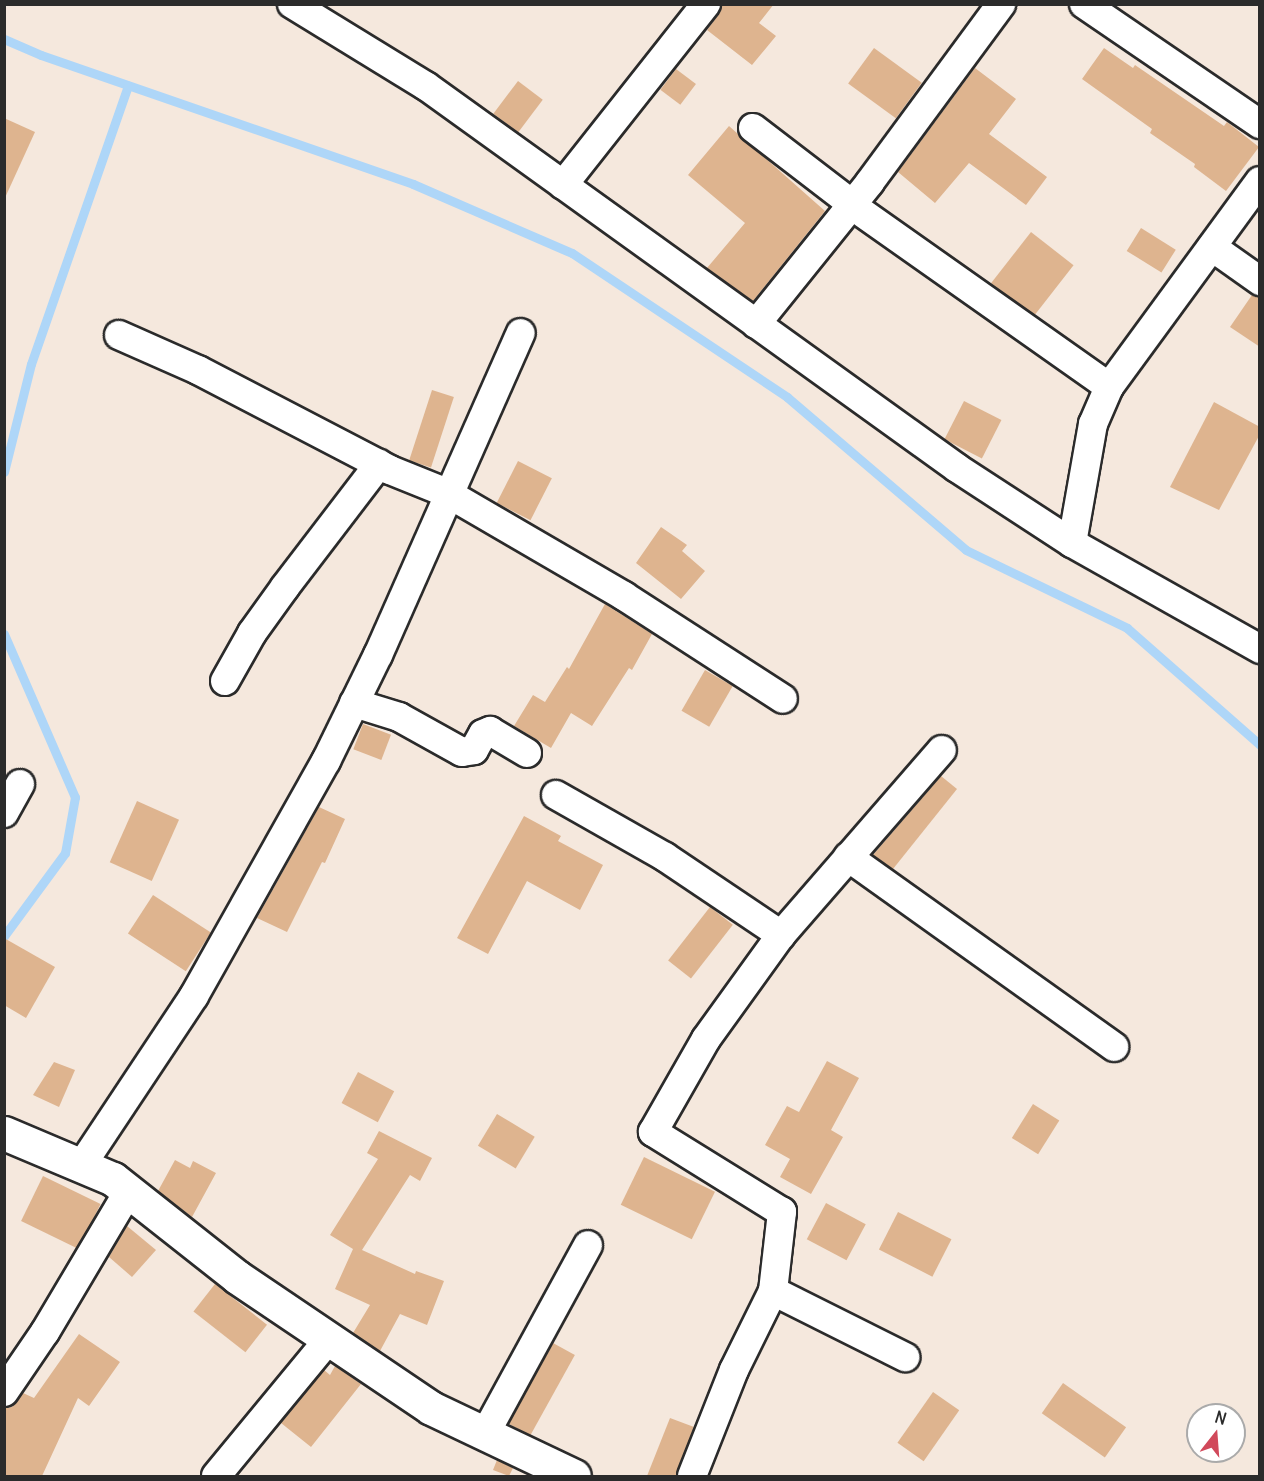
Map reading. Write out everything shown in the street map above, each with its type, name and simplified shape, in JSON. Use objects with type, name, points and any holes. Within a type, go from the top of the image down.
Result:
[{"type":"street","points":[[292,4],[426,86],[957,468],[1072,543],[1260,649]]},
{"type":"street","points":[[563,185],[706,4]]},
{"type":"street","points":[[756,324],[858,209],[1001,4]]},
{"type":"street","points":[[1084,4],[1260,124]]},
{"type":"street","points":[[753,128],[858,209],[1109,387]]},
{"type":"street","points":[[1072,543],[1094,424],[1109,387],[1260,181]]},
{"type":"street","points":[[1212,248],[1260,281]]},
{"type":"street","points":[[81,1166],[194,996],[326,761],[521,333]]},
{"type":"street","points":[[119,335],[198,369],[379,464],[447,493],[624,596],[783,699]]},
{"type":"street","points":[[225,681],[252,633],[379,464]]},
{"type":"street","points":[[354,703],[399,717],[462,752],[474,750],[483,734],[490,731],[527,753]]},
{"type":"street","points":[[692,1476],[734,1370],[773,1292],[782,1212],[653,1132],[706,1039],[781,935],[942,750]]},
{"type":"street","points":[[4,813],[20,784]]},
{"type":"street","points":[[556,795],[665,857],[781,935]]},
{"type":"street","points":[[848,856],[1114,1047]]},
{"type":"street","points":[[4,1133],[113,1179],[237,1277],[431,1408],[574,1476]]},
{"type":"street","points":[[4,1392],[45,1332],[128,1192]]},
{"type":"street","points":[[485,1434],[588,1245]]},
{"type":"street","points":[[773,1292],[905,1357]]},
{"type":"street","points":[[216,1476],[328,1339]]},
{"type":"building","points":[[722,4],[774,4],[759,23],[776,36],[752,65],[707,30],[719,14]]},
{"type":"building","points":[[874,48],[922,83],[896,118],[848,84]]},
{"type":"building","points":[[1104,48],[1133,68],[1135,65],[1224,126],[1227,122],[1259,147],[1226,191],[1194,167],[1195,164],[1150,133],[1152,129],[1082,79]]},
{"type":"building","points":[[975,68],[1016,99],[989,134],[1047,177],[1026,205],[969,163],[935,203],[898,172]]},
{"type":"building","points":[[676,69],[696,84],[680,105],[660,90]]},
{"type":"building","points":[[518,81],[543,100],[518,132],[493,114]]},
{"type":"building","points":[[4,118],[35,132],[4,200]]},
{"type":"building","points":[[729,126],[825,211],[753,301],[707,268],[745,223],[688,175]]},
{"type":"building","points":[[1141,228],[1176,250],[1161,273],[1127,251]]},
{"type":"building","points":[[1031,232],[1074,265],[1034,316],[991,283]]},
{"type":"building","points":[[1252,295],[1260,297],[1260,347],[1230,327]]},
{"type":"building","points":[[432,390],[454,397],[431,467],[409,460]]},
{"type":"building","points":[[964,401],[1001,420],[982,458],[944,439]]},
{"type":"building","points":[[1214,402],[1260,427],[1260,434],[1219,510],[1170,487]]},
{"type":"building","points":[[518,461],[552,478],[531,520],[497,503]]},
{"type":"building","points":[[661,527],[687,545],[682,551],[705,571],[681,599],[636,563]]},
{"type":"building","points":[[605,604],[652,634],[632,670],[629,668],[592,726],[571,713],[551,748],[514,726],[533,695],[545,702],[567,667],[569,669]]},
{"type":"building","points":[[705,670],[733,686],[709,727],[682,711]]},
{"type":"building","points":[[363,724],[391,735],[381,760],[353,749]]},
{"type":"building","points":[[941,776],[957,789],[893,869],[873,855]]},
{"type":"building","points":[[137,801],[179,820],[152,881],[110,862]]},
{"type":"building","points":[[319,807],[345,819],[325,863],[322,862],[287,932],[257,918]]},
{"type":"building","points":[[524,816],[561,836],[558,841],[603,865],[580,910],[527,881],[488,954],[457,938]]},
{"type":"building","points":[[153,895],[211,933],[186,971],[128,934]]},
{"type":"building","points":[[710,907],[733,925],[691,978],[668,961]]},
{"type":"building","points":[[4,938],[55,967],[26,1018],[4,1005]]},
{"type":"building","points":[[827,1061],[859,1078],[831,1130],[843,1137],[811,1194],[780,1177],[790,1159],[765,1145],[787,1106],[799,1112]]},
{"type":"building","points":[[54,1062],[75,1070],[59,1107],[33,1095]]},
{"type":"building","points":[[358,1072],[394,1091],[378,1122],[342,1103]]},
{"type":"building","points":[[1033,1104],[1059,1120],[1038,1154],[1012,1138]]},
{"type":"building","points":[[497,1114],[535,1137],[516,1168],[478,1146]]},
{"type":"building","points":[[379,1131],[432,1158],[420,1181],[410,1175],[362,1250],[415,1274],[416,1271],[444,1281],[427,1325],[400,1314],[380,1351],[353,1333],[370,1305],[335,1289],[353,1249],[330,1235],[378,1159],[367,1153]]},
{"type":"building","points":[[644,1157],[715,1192],[692,1239],[621,1205]]},
{"type":"building","points":[[175,1160],[190,1168],[193,1161],[216,1173],[192,1217],[158,1191]]},
{"type":"building","points":[[43,1176],[101,1204],[79,1249],[21,1221]]},
{"type":"building","points":[[826,1203],[866,1224],[846,1260],[807,1239]]},
{"type":"building","points":[[898,1212],[951,1239],[932,1277],[879,1249]]},
{"type":"building","points":[[127,1226],[156,1250],[132,1277],[109,1257]]},
{"type":"building","points":[[215,1284],[267,1325],[245,1352],[193,1312]]},
{"type":"building","points":[[79,1334],[120,1362],[89,1406],[78,1398],[42,1476],[4,1476],[4,1408],[12,1407],[23,1393],[34,1398]]},
{"type":"building","points":[[553,1343],[575,1355],[530,1436],[508,1423]]},
{"type":"building","points":[[335,1366],[361,1384],[311,1447],[281,1423],[324,1370],[330,1375]]},
{"type":"building","points":[[1063,1383],[1126,1427],[1105,1457],[1042,1413]]},
{"type":"building","points":[[933,1392],[959,1410],[924,1461],[897,1443]]},
{"type":"building","points":[[670,1418],[694,1427],[676,1475],[647,1476]]},
{"type":"building","points":[[497,1460],[513,1468],[509,1476],[493,1470]]},
{"type":"waterway","points":[[4,39],[41,55],[413,184],[572,253],[787,397],[966,550],[1127,628],[1260,745]]},
{"type":"waterway","points":[[4,472],[31,364],[128,85]]},
{"type":"waterway","points":[[4,634],[75,797],[65,853],[4,936]]}]
